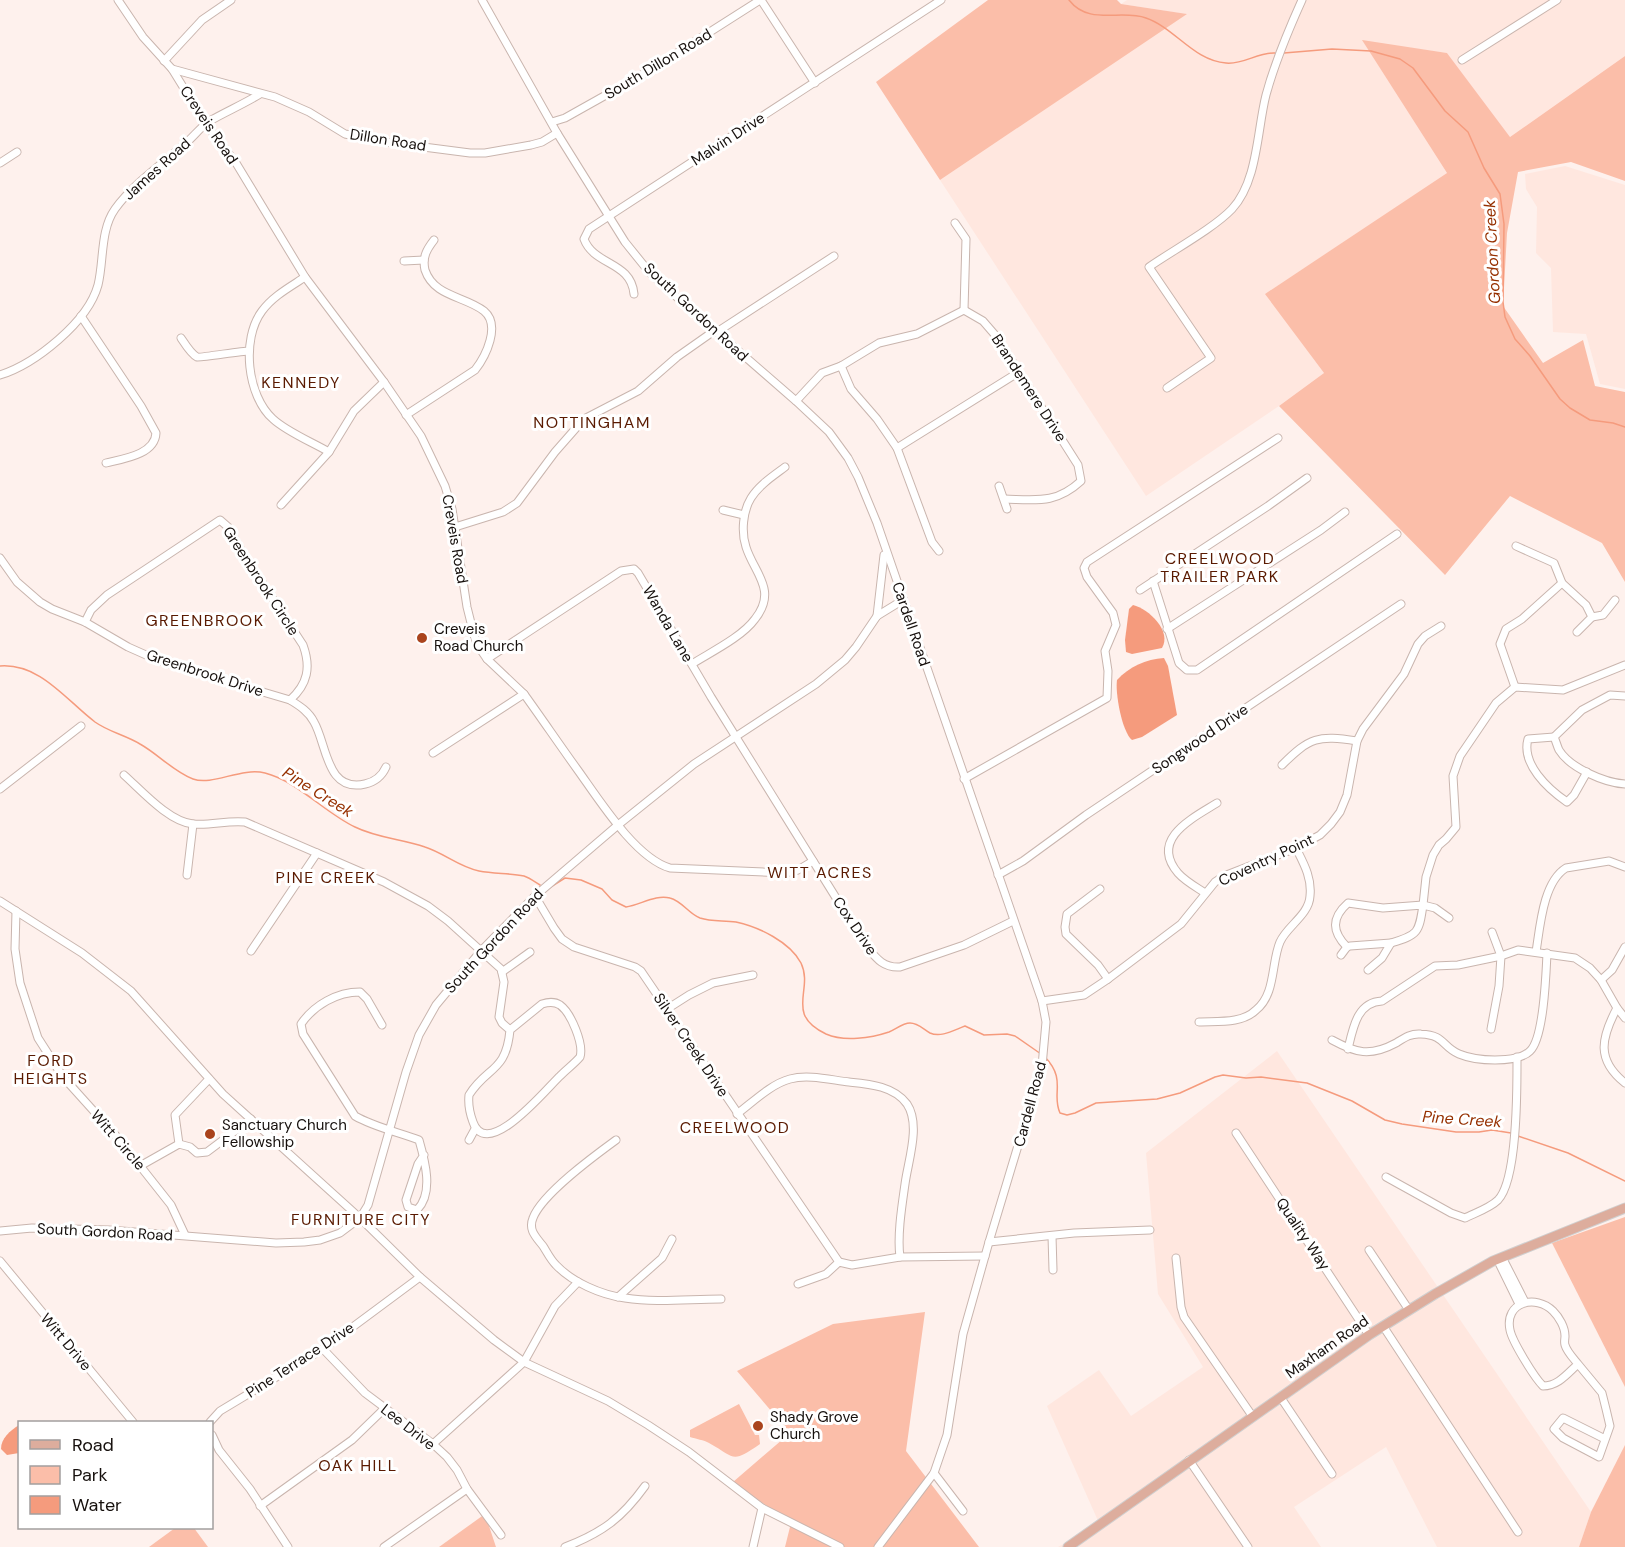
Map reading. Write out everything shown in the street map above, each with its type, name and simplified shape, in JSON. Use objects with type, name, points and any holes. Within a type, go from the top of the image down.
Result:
[{"type":"main road","name":"Maxham Road","points":[[1068,1547],[1189,1460],[1369,1335],[1409,1310],[1499,1258],[1625,1208]]},
{"type":"street","name":"Dillon Road","points":[[118,0],[143,38],[172,69],[289,103],[345,134],[385,142],[485,153],[542,142],[557,133]]},
{"type":"street","points":[[164,61],[202,20],[231,0]]},
{"type":"street","name":"South Gordon Road","points":[[482,0],[557,133],[625,242],[650,273],[829,432],[848,458],[867,497],[885,550]]},
{"type":"street","points":[[760,0],[815,83]]},
{"type":"street","name":"South Dillon Road","points":[[552,122],[565,118],[647,72],[760,0]]},
{"type":"street","name":"Malvin Drive","points":[[634,294],[634,285],[626,275],[588,248],[584,239],[589,229],[941,0]]},
{"type":"street","points":[[1167,388],[1211,358],[1149,267],[1232,209],[1243,194],[1256,153],[1269,86],[1282,44],[1302,0]]},
{"type":"street","points":[[1462,60],[1557,0]]},
{"type":"street","name":"Creveis Road","points":[[172,69],[206,124],[236,163],[305,277],[384,382],[421,436],[445,486],[455,527],[471,628],[476,643],[487,659],[524,694],[618,825],[645,853],[661,865],[670,868],[784,873],[798,870],[813,861]]},
{"type":"street","name":"James Road","points":[[0,375],[17,369],[50,346],[81,316],[98,286],[105,237],[116,207],[138,184],[206,124],[260,94]]},
{"type":"street","points":[[0,163],[17,152]]},
{"type":"street","points":[[796,401],[822,373],[841,366],[879,343],[917,334],[964,310],[966,238],[955,223]]},
{"type":"street","points":[[406,415],[475,370],[482,362],[492,330],[490,319],[484,311],[440,290],[430,280],[423,260],[426,249],[434,240]]},
{"type":"street","points":[[455,527],[503,512],[517,503],[555,452],[584,419],[638,391],[677,357],[714,331],[740,318],[834,256]]},
{"type":"street","points":[[404,261],[423,260]]},
{"type":"street","points":[[305,277],[282,292],[261,312],[251,335],[249,351],[251,373],[256,394],[274,420],[329,452]]},
{"type":"street","name":"Brandemere Drive","points":[[964,310],[983,321],[996,336],[1078,465],[1081,481],[1070,492],[1044,500],[1005,499]]},
{"type":"street","points":[[81,316],[141,406],[156,433],[154,442],[145,450],[130,457],[106,463]]},
{"type":"street","points":[[181,338],[199,358],[221,353],[249,351]]},
{"type":"street","points":[[841,366],[851,389],[877,419],[897,448],[932,542],[939,551]]},
{"type":"street","points":[[897,448],[1019,372]]},
{"type":"street","points":[[281,506],[329,452],[354,411],[384,382]]},
{"type":"street","points":[[964,779],[1107,698],[1108,671],[1105,651],[1114,631],[1115,619],[1087,577],[1084,568],[1087,561],[1278,438]]},
{"type":"street","points":[[692,664],[744,630],[756,619],[761,610],[764,601],[763,581],[745,546],[744,515],[755,492],[785,467]]},
{"type":"street","points":[[1140,590],[1307,478]]},
{"type":"street","points":[[999,486],[1007,509]]},
{"type":"street","points":[[723,510],[744,515]]},
{"type":"street","points":[[1167,629],[1321,530],[1345,512]]},
{"type":"street","name":"Greenbrook Circle","points":[[85,622],[91,610],[107,595],[220,520],[228,526],[242,552],[303,645],[308,665],[306,679],[290,700]]},
{"type":"street","points":[[1153,581],[1179,663],[1187,670],[1197,670],[1397,534]]},
{"type":"street","points":[[1516,546],[1554,563],[1562,583],[1586,605],[1592,617]]},
{"type":"street","points":[[877,616],[885,550]]},
{"type":"street","name":"Cardell Road","points":[[878,1547],[934,1473],[947,1435],[963,1334],[1042,1066],[1046,1037],[1042,1001],[885,550]]},
{"type":"street","name":"Greenbrook Drive","points":[[0,558],[17,582],[52,609],[85,622],[97,631],[155,659],[290,700],[309,713],[329,765],[342,781],[353,785],[365,784],[378,778],[386,767]]},
{"type":"street","name":"Wanda Lane","points":[[487,659],[621,571],[634,569],[736,735]]},
{"type":"street","points":[[1515,687],[1500,644],[1506,630],[1522,619],[1562,583]]},
{"type":"street","name":"South Gordon Road","points":[[0,1231],[32,1228],[109,1230],[276,1243],[320,1240],[340,1233],[360,1218],[372,1194],[415,1045],[424,1025],[436,1005],[481,951],[535,896],[618,825],[694,764],[816,684],[845,660],[877,616],[903,600]]},
{"type":"street","points":[[1577,633],[1592,617],[1604,615],[1615,600]]},
{"type":"street","name":"Songwood Drive","points":[[998,875],[1023,861],[1086,815],[1401,604]]},
{"type":"street","name":"Coventry Point","points":[[1042,1001],[1084,995],[1181,924],[1215,882],[1224,876],[1296,848],[1320,835],[1340,812],[1347,795],[1357,741],[1363,729],[1404,674],[1418,644],[1425,636],[1441,626]]},
{"type":"street","points":[[1341,955],[1347,947],[1391,943],[1411,937],[1420,924],[1426,878],[1433,855],[1439,844],[1455,827],[1453,776],[1460,756],[1496,703],[1515,687],[1563,690],[1625,665]]},
{"type":"street","points":[[434,753],[524,694]]},
{"type":"street","points":[[1587,772],[1574,795],[1567,802],[1545,782],[1531,765],[1525,748],[1528,740],[1554,737],[1582,710],[1610,695],[1625,696]]},
{"type":"street","points":[[0,789],[81,726]]},
{"type":"street","name":"Cox Drive","points":[[736,735],[866,946],[884,965],[892,968],[923,960],[964,945],[1013,921]]},
{"type":"street","points":[[1282,765],[1297,750],[1318,738],[1333,737],[1357,741]]},
{"type":"street","points":[[1554,737],[1559,751],[1594,777],[1613,784],[1625,784]]},
{"type":"street","points":[[124,775],[174,818],[193,824],[232,820],[245,822],[384,882],[428,906],[502,972],[504,982],[499,1017],[510,1030]]},
{"type":"street","points":[[1205,893],[1180,875],[1170,857],[1170,845],[1172,836],[1183,824],[1217,803]]},
{"type":"street","points":[[188,875],[193,824]]},
{"type":"street","points":[[1199,1022],[1244,1018],[1256,1011],[1268,995],[1275,956],[1281,938],[1302,915],[1310,898],[1310,879],[1296,848]]},
{"type":"street","points":[[251,951],[317,853]]},
{"type":"street","points":[[1536,952],[1549,891],[1560,871],[1609,861],[1625,867]]},
{"type":"street","points":[[1100,890],[1067,914],[1065,927],[1070,940],[1093,960],[1108,979]]},
{"type":"street","name":"Silver Creek Drive","points":[[535,896],[562,939],[582,951],[638,969],[839,1262]]},
{"type":"street","points":[[1347,947],[1337,937],[1335,928],[1343,908],[1348,903],[1383,908],[1423,905],[1435,908],[1449,918]]},
{"type":"street","points":[[2,905],[16,911],[82,953],[130,991],[209,1079],[360,1218],[420,1277],[487,1334],[524,1362],[608,1401],[648,1425],[689,1452],[762,1508],[840,1547]]},
{"type":"street","name":"Witt Circle","points":[[16,911],[15,949],[20,983],[38,1038],[63,1077],[118,1138],[171,1205],[185,1235]]},
{"type":"street","points":[[1491,1029],[1499,986],[1501,956],[1492,932]]},
{"type":"street","points":[[1368,970],[1382,958],[1391,943]]},
{"type":"street","points":[[1601,980],[1612,970],[1625,947]]},
{"type":"street","points":[[1348,1048],[1354,1024],[1372,1002],[1382,1001],[1435,966],[1458,965],[1518,950],[1575,958],[1590,968],[1601,980],[1625,1018]]},
{"type":"street","points":[[502,972],[530,952]]},
{"type":"street","points":[[1332,1040],[1362,1053],[1391,1046],[1413,1033],[1432,1034],[1461,1055],[1481,1060],[1503,1060],[1517,1057],[1532,1050],[1539,1030],[1547,953]]},
{"type":"street","points":[[667,1009],[713,983],[753,975]]},
{"type":"street","points":[[382,1025],[367,999],[360,992],[350,992],[329,999],[306,1017],[301,1024],[303,1034],[355,1116],[367,1123],[390,1128],[419,1140],[424,1155],[426,1190],[423,1204],[417,1210],[408,1207],[406,1200],[418,1164],[424,1155]]},
{"type":"street","points":[[548,1002],[559,1004],[569,1016],[581,1043],[580,1057],[527,1111],[497,1131],[486,1134],[476,1129],[469,1106],[469,1095],[503,1060],[510,1030],[542,1004],[548,1002]]},
{"type":"street","points":[[1617,1008],[1605,1032],[1604,1054],[1608,1064],[1625,1083]]},
{"type":"street","points":[[1386,1177],[1451,1213],[1465,1218],[1498,1199],[1506,1184],[1517,1125],[1517,1057]]},
{"type":"street","points":[[737,1114],[770,1089],[785,1081],[803,1077],[874,1084],[892,1091],[903,1100],[912,1115],[913,1128],[904,1185],[900,1257]]},
{"type":"street","points":[[179,1144],[175,1115],[209,1079]]},
{"type":"street","points":[[141,1166],[179,1144],[190,1147],[197,1153],[204,1153],[251,1119]]},
{"type":"street","points":[[469,1140],[476,1129]]},
{"type":"street","name":"Quality Way","points":[[1236,1133],[1369,1335]]},
{"type":"street","points":[[616,1140],[549,1195],[533,1217],[531,1224],[533,1235],[557,1266],[578,1282],[618,1297],[649,1300],[721,1299]]},
{"type":"street","points":[[989,1242],[1150,1230]]},
{"type":"street","points":[[1052,1236],[1053,1270]]},
{"type":"street","points":[[618,1297],[662,1258],[672,1239]]},
{"type":"street","points":[[1369,1250],[1409,1310]]},
{"type":"street","points":[[798,1284],[826,1274],[839,1262],[852,1265],[900,1257],[985,1256]]},
{"type":"street","points":[[1176,1258],[1180,1307],[1184,1317],[1253,1417]]},
{"type":"street","points":[[1499,1258],[1522,1303]]},
{"type":"street","name":"Witt Drive","points":[[0,1261],[132,1421]]},
{"type":"street","name":"Pine Terrace Drive","points":[[211,1421],[220,1411],[323,1349],[420,1277]]},
{"type":"street","points":[[433,1444],[524,1362],[555,1306],[578,1282]]},
{"type":"street","points":[[1578,1365],[1559,1382],[1551,1386],[1543,1386],[1510,1332],[1509,1319],[1513,1311],[1522,1303],[1541,1303],[1551,1308],[1558,1316],[1565,1334],[1564,1344],[1578,1365],[1602,1393],[1610,1426],[1599,1457],[1563,1438],[1554,1429],[1563,1418],[1605,1439]]},
{"type":"street","points":[[1383,1326],[1518,1532]]},
{"type":"street","name":"Lee Drive","points":[[323,1349],[365,1393],[433,1444],[457,1470],[467,1489],[501,1535]]},
{"type":"street","points":[[1281,1398],[1332,1474]]},
{"type":"street","points":[[260,1506],[352,1440],[385,1408]]},
{"type":"street","points":[[213,1437],[219,1450],[250,1489],[288,1547]]},
{"type":"street","points":[[1189,1460],[1248,1547]]},
{"type":"street","points":[[934,1473],[963,1511]]},
{"type":"street","points":[[565,1547],[590,1538],[611,1525],[631,1505],[645,1486]]},
{"type":"street","points":[[384,1547],[467,1489]]},
{"type":"street","points":[[753,1547],[762,1508]]},
{"type":"street","points":[[590,1538],[594,1547]]},
{"type":"shaded area","points":[[1127,0],[1625,0],[1625,56],[1510,137],[1447,53],[1363,41],[1447,173],[1266,294],[1324,373],[1146,496],[940,180],[1186,14],[1121,4]]},
{"type":"shaded area","points":[[1565,166],[1625,185],[1625,389],[1600,384],[1586,334],[1553,332],[1551,268],[1536,253],[1537,207],[1526,189],[1525,174]]},
{"type":"shaded area","points":[[1277,1051],[1591,1512],[1579,1547],[1437,1547],[1386,1447],[1294,1507],[1321,1547],[1058,1547],[1099,1523],[1047,1406],[1099,1370],[1131,1416],[1203,1367],[1158,1294],[1146,1153]]},
{"type":"green space","points":[[988,0],[1117,0],[1121,4],[1187,14],[940,180],[876,82]]},
{"type":"green space","points":[[1362,40],[1447,53],[1510,137],[1625,56],[1625,181],[1571,162],[1518,172],[1507,233],[1503,306],[1543,363],[1583,340],[1595,386],[1625,392],[1625,582],[1602,543],[1510,496],[1445,575],[1279,406],[1324,373],[1265,294],[1447,173]]},
{"type":"green space","points":[[1625,1217],[1625,1387],[1552,1243]]},
{"type":"green space","points":[[925,1312],[906,1451],[979,1547],[785,1547],[791,1523],[733,1482],[790,1433],[737,1371],[833,1324]]},
{"type":"green space","points":[[739,1404],[755,1435],[759,1435],[760,1444],[734,1457],[707,1442],[690,1437],[690,1430]]},
{"type":"green space","points":[[1625,1445],[1625,1547],[1579,1547],[1591,1512]]},
{"type":"green space","points":[[485,1514],[496,1547],[439,1547]]},
{"type":"green space","points":[[174,1529],[195,1529],[208,1547],[149,1547]]},
{"type":"water","points":[[1133,605],[1146,611],[1157,622],[1164,635],[1162,648],[1132,654],[1126,652],[1125,640],[1129,609]]},
{"type":"water","points":[[1164,658],[1168,666],[1177,715],[1142,737],[1132,740],[1125,729],[1120,712],[1117,680],[1138,664]]},
{"type":"water","points":[[18,1426],[18,1453],[7,1455],[1,1449],[4,1438]]},
{"type":"waterway","name":"Gordon Creek","points":[[1069,0],[1086,13],[1146,18],[1166,29],[1194,51],[1215,61],[1232,63],[1275,53]]},
{"type":"waterway","name":"Gordon Creek","points":[[1284,53],[1332,49],[1371,51],[1400,59],[1413,68],[1445,111],[1468,132],[1484,168],[1500,194],[1504,224],[1503,302],[1505,317],[1515,339],[1530,356],[1560,399],[1570,408],[1590,420],[1625,427]]},
{"type":"waterway","name":"Pine Creek","points":[[0,666],[28,670],[40,677],[95,722],[140,744],[179,772],[193,779],[201,781],[246,772],[265,773],[300,790],[333,814],[363,831],[425,847],[472,869],[524,876],[540,885]]},
{"type":"waterway","name":"Pine Creek","points":[[549,888],[565,878],[581,880],[602,889],[612,900],[626,907],[654,899],[670,898],[700,918],[736,922],[773,936],[789,948],[801,963],[804,973],[803,1010],[813,1026],[826,1034],[841,1038],[874,1036],[913,1023],[930,1033],[939,1035],[965,1026],[984,1035],[1015,1036],[1041,1054]]},
{"type":"waterway","points":[[1045,1057],[1052,1065],[1057,1080],[1060,1113],[1067,1115],[1096,1103],[1157,1099],[1180,1093],[1223,1075],[1307,1083],[1352,1101],[1385,1120],[1402,1124],[1456,1132],[1492,1130],[1511,1133]]},
{"type":"waterway","name":"Pine Creek","points":[[1518,1136],[1568,1153],[1625,1181]]},
{"type":"place","name":"Creveis Road Church","points":[[422,638]]},
{"type":"place","name":"Sanctuary Church Fellowship","points":[[210,1134]]},
{"type":"place","name":"Shady Grove Church","points":[[758,1426]]},
{"type":"district","name":"KENNEDY","points":[[301,382]]},
{"type":"district","name":"NOTTINGHAM","points":[[592,422]]},
{"type":"district","name":"CREELWOOD TRAILER PARK","points":[[1220,567]]},
{"type":"district","name":"GREENBROOK","points":[[205,620]]},
{"type":"district","name":"WITT ACRES","points":[[820,872]]},
{"type":"district","name":"PINE CREEK","points":[[326,877]]},
{"type":"district","name":"FORD HEIGHTS","points":[[51,1069]]},
{"type":"district","name":"CREELWOOD","points":[[735,1127]]},
{"type":"district","name":"FURNITURE CITY","points":[[361,1219]]},
{"type":"district","name":"OAK HILL","points":[[358,1465]]}]
